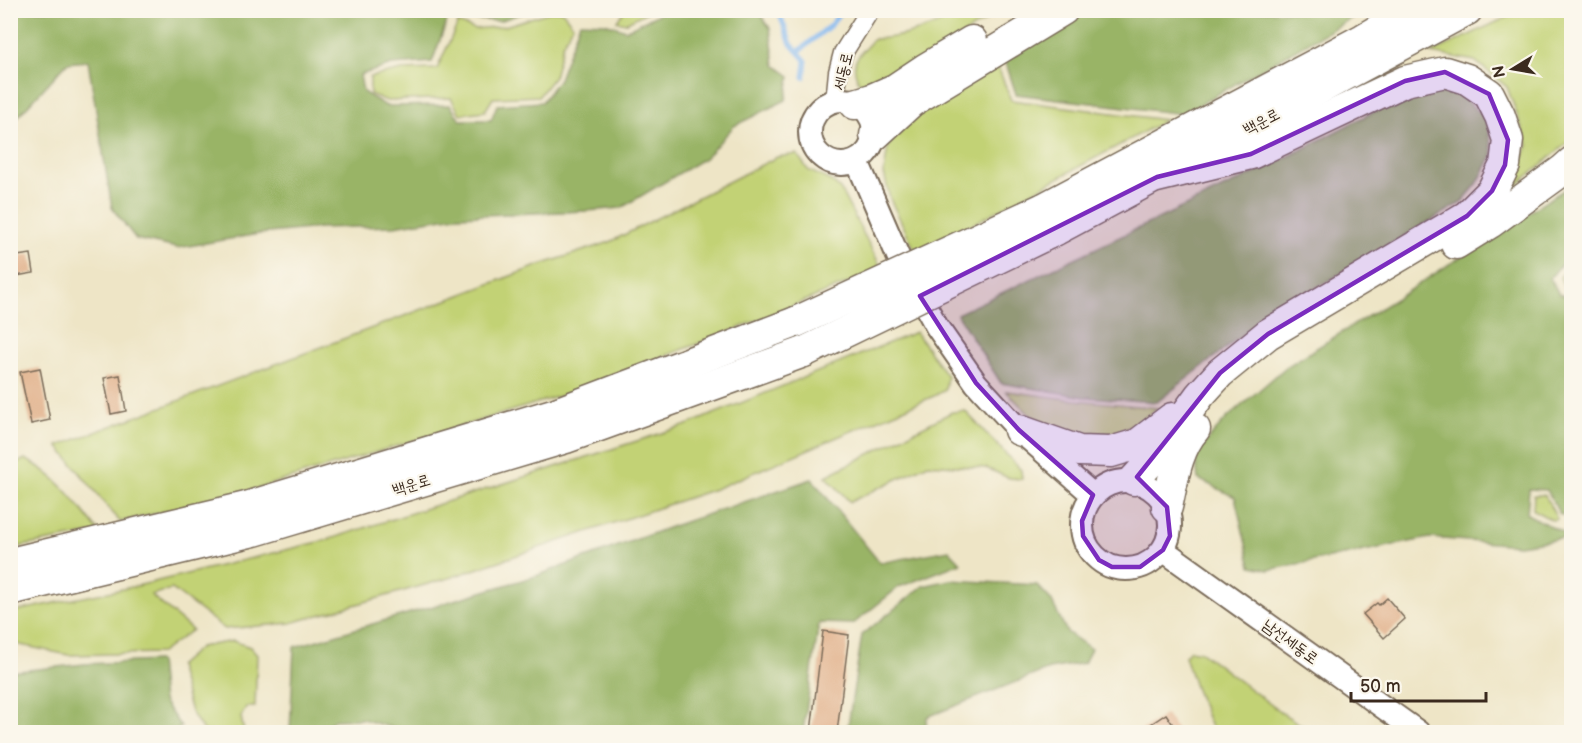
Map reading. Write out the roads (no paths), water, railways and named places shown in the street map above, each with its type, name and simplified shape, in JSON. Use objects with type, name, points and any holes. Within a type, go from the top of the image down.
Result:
[{"type":"highway","points":[[845,103],[872,99],[895,89],[1023,10]]},
{"type":"highway","points":[[874,135],[911,102],[1063,10]]},
{"type":"highway","points":[[1190,131],[1387,10]]},
{"type":"highway","name":"백운로","points":[[10,590],[255,531],[310,515],[566,438],[804,352],[1048,220],[1190,131],[1363,39],[1412,10]]},
{"type":"highway","name":"백운로","points":[[10,563],[246,507],[556,413],[796,322],[1157,177],[1467,10]]},
{"type":"highway","points":[[1134,480],[1155,457],[1200,395],[1220,373],[1268,334],[1467,216],[1492,191],[1504,165],[1508,140],[1489,94],[1467,79],[1445,72],[1404,81],[1251,154],[1157,177]]},
{"type":"highway","points":[[1167,507],[1177,462],[1191,433],[1230,391],[1287,347],[1490,223],[1563,171],[1572,162]]},
{"type":"highway","points":[[1019,430],[1079,451],[1111,452],[1138,444],[1161,429],[1200,395]]},
{"type":"street","name":"세동로","points":[[845,103],[838,72],[843,53],[870,10]]},
{"type":"street","points":[[830,103],[845,103],[861,106],[869,114],[874,135],[872,146],[866,155],[847,164],[837,164],[827,161],[813,146],[811,126],[821,108],[830,103]]},
{"type":"street","points":[[856,161],[898,256],[937,327],[976,383],[1019,430],[1093,495]]},
{"type":"street","points":[[1119,480],[1134,480],[1148,485],[1159,494],[1167,507],[1171,521],[1170,536],[1163,550],[1153,560],[1140,567],[1126,569],[1112,567],[1099,560],[1089,549],[1083,536],[1082,521],[1085,507],[1093,495],[1105,485],[1119,480]]},
{"type":"street","name":"남선세동로","points":[[1163,550],[1418,732]]},
{"type":"waterway","points":[[778,10],[791,44],[806,61],[804,77]]},
{"type":"waterway","points":[[798,52],[832,24],[841,10]]}]
